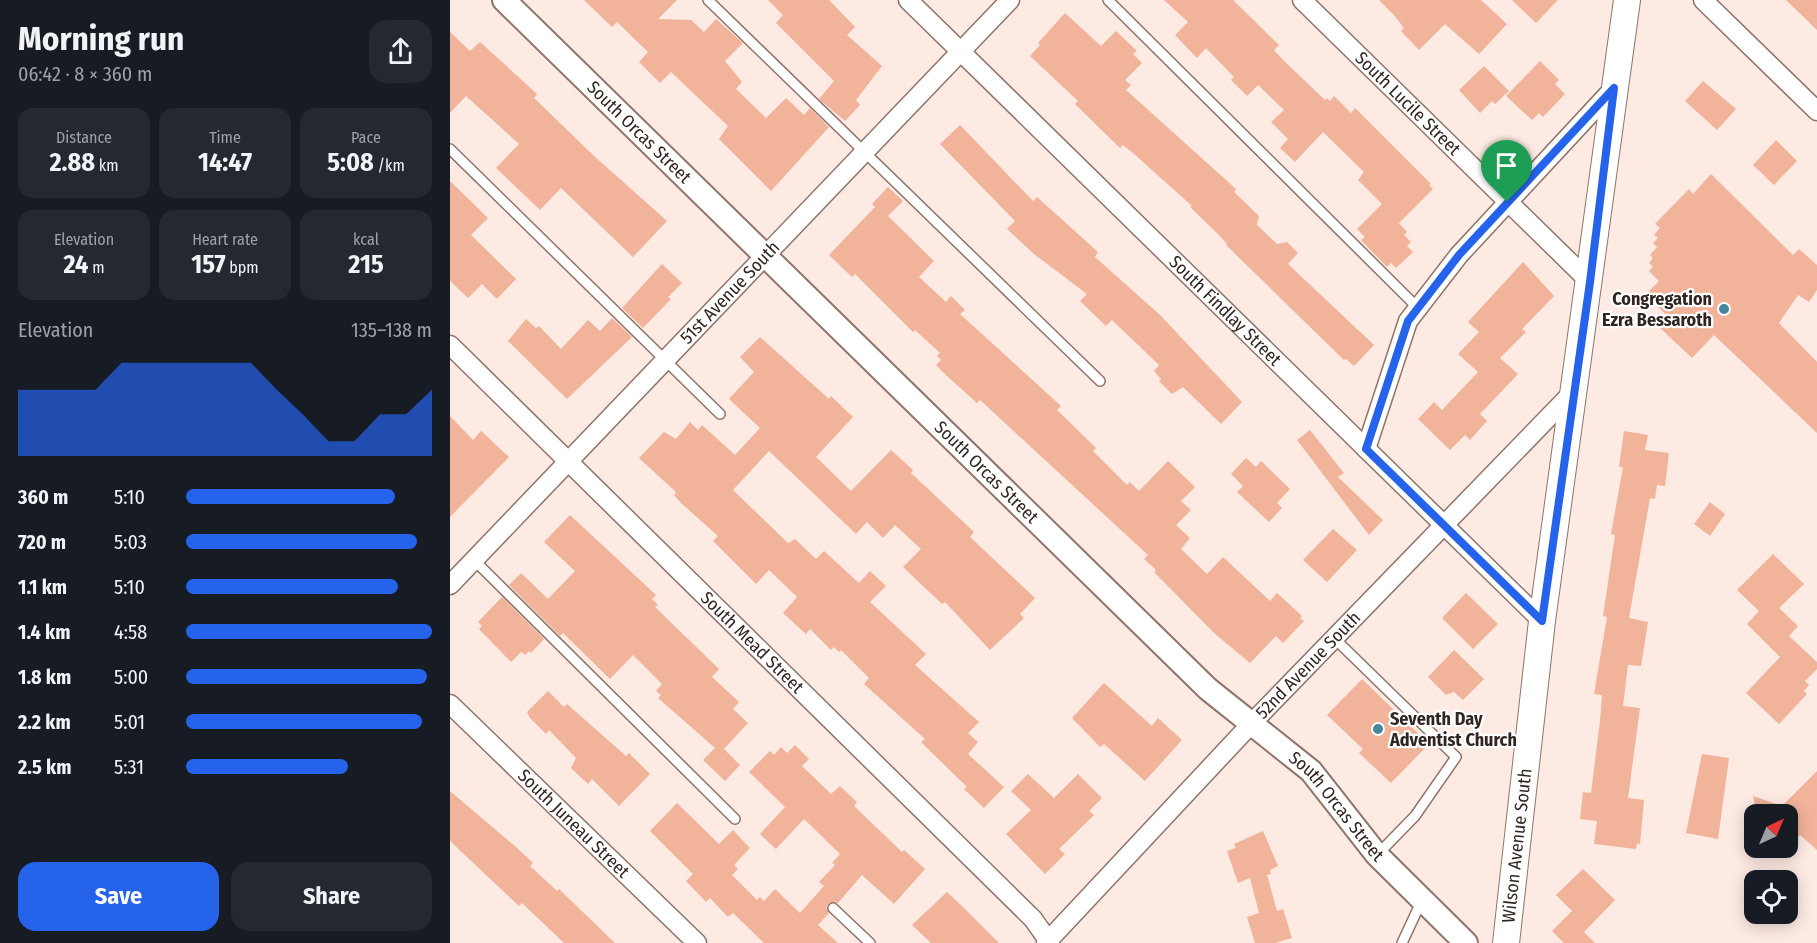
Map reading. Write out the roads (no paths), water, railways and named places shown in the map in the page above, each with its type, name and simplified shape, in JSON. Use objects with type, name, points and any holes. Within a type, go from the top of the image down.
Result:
[{"type":"main road","name":"Wilson Avenue South","points":[[1506,943],[1542,621],[1628,0]]},
{"type":"street","name":"South Orcas Street","points":[[504,0],[1208,689],[1311,771],[1377,855],[1466,943]]},
{"type":"street","name":"South Findlay Street","points":[[908,0],[1542,621]]},
{"type":"street","name":"51st Avenue South","points":[[450,585],[1010,0]]},
{"type":"street","name":"South Lucile Street","points":[[1302,0],[1590,282]]},
{"type":"street","points":[[1703,0],[1817,111]]},
{"type":"street","points":[[1366,449],[1408,321],[1459,255],[1614,88]]},
{"type":"street","name":"South Mead Street","points":[[450,345],[1033,919],[1048,942]]},
{"type":"street","name":"52nd Avenue South","points":[[1048,942],[1251,724],[1574,391]]},
{"type":"street","name":"South Juneau Street","points":[[450,704],[697,943]]},
{"type":"lane","points":[[708,0],[1100,381]]},
{"type":"lane","points":[[1108,0],[1418,308]]},
{"type":"lane","points":[[450,149],[720,414]]},
{"type":"lane","points":[[474,560],[735,819]]},
{"type":"lane","points":[[1334,638],[1456,757],[1415,816],[1377,855]]},
{"type":"lane","points":[[1402,943],[1422,900]]},
{"type":"lane","points":[[833,908],[870,943]]},
{"type":"place","name":"Congregation Ezra Bessaroth","points":[[1724,309]]},
{"type":"place","name":"Seventh Day Adventist Church","points":[[1378,729]]}]
